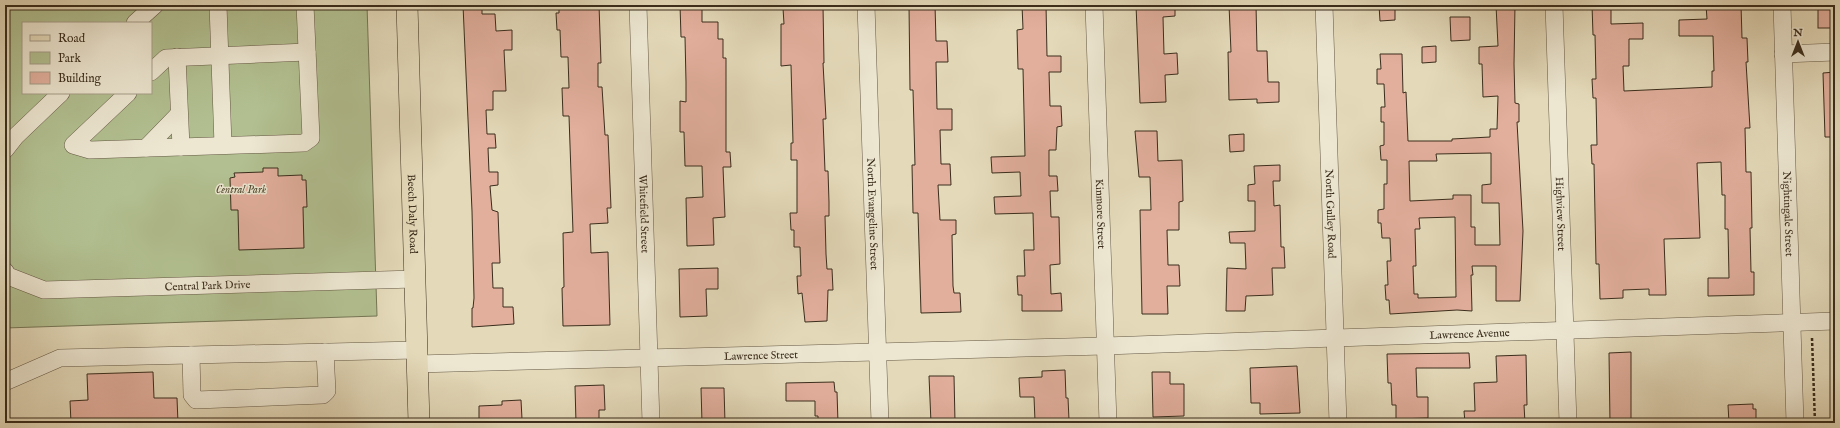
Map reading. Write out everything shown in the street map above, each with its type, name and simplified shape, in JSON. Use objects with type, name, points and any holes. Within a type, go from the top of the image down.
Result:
[{"type":"main road","name":"Beech Daly Road","points":[[406,5],[419,423]]},
{"type":"street","points":[[136,22],[155,5]]},
{"type":"street","points":[[218,5],[223,145]]},
{"type":"street","points":[[127,94],[73,145],[90,150],[304,143],[311,138],[306,5]]},
{"type":"street","name":"Whitefield Street","points":[[638,5],[651,423]]},
{"type":"street","name":"North Evangeline Street","points":[[866,5],[880,423]]},
{"type":"street","name":"Kinmore Street","points":[[1094,5],[1108,423]]},
{"type":"street","name":"North Gulley Road","points":[[1324,5],[1338,423]]},
{"type":"street","name":"Highview Street","points":[[1554,5],[1568,423]]},
{"type":"street","name":"Nightingale Street","points":[[1782,5],[1795,423]]},
{"type":"street","points":[[152,71],[166,58],[307,52]]},
{"type":"street","points":[[1783,54],[1835,52]]},
{"type":"street","points":[[177,57],[181,147]]},
{"type":"street","points":[[5,150],[16,136],[60,94]]},
{"type":"street","points":[[146,148],[179,114]]},
{"type":"street","name":"Central Park Drive","points":[[5,271],[8,276],[44,290],[414,279]]},
{"type":"street","name":"Lawrence Avenue","points":[[1105,346],[1835,321]]},
{"type":"street","name":"Lawrence Street","points":[[5,382],[60,358],[325,352],[417,357],[649,358],[1105,346]]},
{"type":"street","points":[[191,355],[192,396],[196,400],[323,396],[327,391],[325,352]]},
{"type":"path","points":[[1812,335],[1815,423]]},
{"type":"green space","name":"Central Park","points":[[5,5],[367,5],[377,316],[5,328]]},
{"type":"building","points":[[463,5],[482,5],[482,14],[495,14],[496,31],[512,30],[512,50],[504,50],[506,91],[493,91],[493,110],[486,110],[487,134],[495,134],[496,148],[488,148],[489,172],[498,172],[498,185],[490,186],[492,210],[498,212],[500,263],[492,263],[493,288],[503,288],[503,307],[513,307],[514,324],[472,327],[472,308],[474,298],[472,211]]},
{"type":"building","points":[[559,5],[599,5],[601,63],[598,63],[598,87],[602,87],[605,135],[608,135],[611,208],[607,208],[608,223],[590,224],[591,253],[608,252],[610,325],[563,326],[563,233],[573,232],[569,116],[563,116],[562,88],[569,88],[568,57],[561,57],[560,30],[557,30],[556,13],[559,13]]},
{"type":"building","points":[[680,5],[702,5],[702,22],[718,22],[718,39],[723,39],[723,58],[726,58],[726,152],[730,152],[731,167],[723,167],[725,217],[713,218],[714,245],[687,246],[686,198],[703,197],[702,166],[685,166],[684,132],[680,132],[680,101],[686,102],[686,82],[685,37],[681,37]]},
{"type":"building","points":[[909,5],[935,5],[936,41],[947,41],[948,62],[936,62],[937,109],[952,109],[952,130],[940,130],[941,164],[950,164],[951,185],[938,185],[940,220],[956,220],[956,234],[952,235],[953,286],[954,293],[960,293],[961,312],[921,313],[918,213],[913,213],[912,165],[915,165],[913,90],[910,90]]},
{"type":"building","points":[[1022,5],[1046,5],[1047,56],[1061,56],[1061,72],[1049,72],[1050,106],[1061,106],[1062,126],[1057,127],[1056,150],[1049,150],[1049,176],[1057,176],[1058,191],[1050,191],[1051,217],[1059,217],[1060,264],[1050,265],[1051,294],[1061,293],[1062,311],[1022,311],[1022,295],[1018,295],[1017,276],[1025,276],[1024,250],[1034,250],[1033,213],[995,214],[994,197],[1021,196],[1020,172],[992,173],[991,157],[1025,156],[1023,69],[1018,69],[1017,30],[1023,29]]},
{"type":"building","points":[[1136,5],[1175,5],[1175,16],[1163,17],[1164,54],[1177,53],[1178,74],[1165,75],[1166,102],[1140,103]]},
{"type":"building","points":[[1229,5],[1256,5],[1257,51],[1267,51],[1268,82],[1279,82],[1279,102],[1257,103],[1257,99],[1229,100],[1228,52],[1231,52]]},
{"type":"building","points":[[1379,5],[1395,5],[1395,20],[1380,21]]},
{"type":"building","points":[[1496,5],[1515,5],[1515,103],[1519,104],[1519,122],[1517,122],[1523,231],[1520,301],[1496,301],[1496,266],[1472,266],[1472,311],[1457,310],[1390,314],[1389,300],[1386,300],[1385,285],[1388,285],[1387,261],[1391,261],[1390,238],[1382,238],[1381,223],[1378,223],[1378,210],[1384,209],[1384,184],[1387,184],[1387,160],[1381,160],[1380,146],[1384,145],[1384,122],[1381,122],[1381,107],[1385,107],[1384,84],[1377,84],[1377,69],[1381,69],[1380,54],[1402,54],[1403,93],[1406,92],[1408,141],[1452,141],[1452,139],[1490,137],[1490,129],[1497,129],[1498,96],[1483,97],[1482,64],[1479,64],[1479,47],[1498,46]],"holes":[[[1491,153],[1491,184],[1482,185],[1482,203],[1499,203],[1500,245],[1475,245],[1475,227],[1471,227],[1471,195],[1453,195],[1453,199],[1410,201],[1409,161],[1437,161],[1436,154]],[[1455,217],[1456,297],[1418,298],[1418,294],[1414,294],[1413,266],[1416,266],[1415,229],[1420,229],[1419,218]]]},
{"type":"building","points":[[1592,5],[1611,5],[1611,24],[1643,23],[1643,39],[1629,39],[1629,66],[1623,66],[1624,91],[1712,87],[1712,71],[1714,71],[1713,36],[1679,36],[1679,20],[1707,19],[1706,5],[1741,5],[1742,38],[1747,38],[1748,62],[1746,62],[1750,128],[1745,128],[1746,172],[1751,172],[1751,272],[1754,272],[1754,295],[1708,296],[1708,278],[1729,278],[1728,229],[1725,229],[1725,195],[1722,195],[1721,162],[1697,163],[1700,238],[1664,239],[1666,295],[1649,295],[1649,289],[1623,290],[1623,298],[1600,299],[1599,264],[1596,264],[1594,164],[1592,164],[1591,145],[1597,145],[1596,98],[1593,98],[1592,79],[1596,79],[1595,35],[1593,35]]},
{"type":"building","points":[[823,6],[823,63],[826,119],[823,119],[825,171],[828,171],[829,202],[829,216],[825,216],[826,254],[827,269],[832,269],[833,290],[828,290],[827,321],[805,322],[802,293],[798,294],[797,276],[801,276],[800,247],[794,247],[794,230],[791,230],[790,213],[797,213],[797,160],[791,160],[791,143],[793,143],[791,65],[781,66],[781,24],[784,24],[783,8]]},
{"type":"building","points":[[1818,9],[1835,9],[1835,28],[1818,28]]},
{"type":"building","points":[[1450,17],[1470,17],[1470,40],[1451,41]]},
{"type":"building","points":[[1436,46],[1436,62],[1422,63],[1422,47]]},
{"type":"building","points":[[1835,72],[1835,137],[1825,137],[1823,73]]},
{"type":"building","points":[[1135,131],[1157,131],[1158,161],[1182,160],[1183,201],[1179,202],[1179,230],[1167,230],[1168,265],[1179,265],[1180,286],[1167,286],[1168,314],[1142,314],[1140,210],[1151,210],[1150,177],[1139,177]]},
{"type":"building","points":[[1244,134],[1244,151],[1230,152],[1229,135]]},
{"type":"building","points":[[1280,165],[1280,181],[1273,181],[1274,206],[1280,205],[1281,247],[1284,247],[1285,268],[1272,268],[1273,295],[1246,296],[1245,311],[1226,311],[1227,268],[1246,269],[1245,243],[1230,243],[1229,232],[1255,231],[1255,201],[1248,201],[1248,185],[1255,184],[1254,166]]},
{"type":"building","points":[[263,168],[278,168],[278,176],[302,175],[302,180],[306,180],[307,207],[303,207],[304,248],[239,250],[238,210],[231,210],[230,178],[235,177],[234,173],[263,172]]},
{"type":"building","points":[[718,268],[718,289],[706,289],[707,316],[680,317],[679,269]]},
{"type":"building","points":[[1631,352],[1631,423],[1610,423],[1609,353]]},
{"type":"building","points":[[1469,353],[1470,368],[1416,368],[1417,397],[1428,397],[1428,418],[1396,419],[1396,405],[1392,405],[1391,383],[1388,383],[1387,354]]},
{"type":"building","points":[[1526,355],[1527,405],[1524,405],[1525,423],[1465,423],[1464,411],[1475,411],[1474,383],[1497,382],[1496,356]]},
{"type":"building","points":[[1297,366],[1300,413],[1260,414],[1260,403],[1251,403],[1250,368]]},
{"type":"building","points":[[1065,370],[1066,398],[1068,398],[1069,420],[1035,421],[1034,397],[1020,397],[1019,378],[1042,377],[1042,371]]},
{"type":"building","points":[[153,372],[154,398],[177,398],[178,423],[71,423],[70,401],[88,400],[87,374]]},
{"type":"building","points":[[1152,372],[1170,372],[1170,384],[1184,384],[1184,416],[1153,417]]},
{"type":"building","points":[[929,376],[954,376],[955,422],[931,423]]},
{"type":"building","points":[[834,382],[835,392],[837,392],[838,423],[818,423],[818,416],[815,416],[815,401],[786,401],[786,383]]},
{"type":"building","points":[[604,385],[605,410],[599,410],[599,423],[576,423],[575,386]]},
{"type":"building","points":[[701,388],[724,388],[725,423],[702,423]]},
{"type":"building","points":[[521,400],[522,419],[515,419],[516,423],[479,423],[479,406],[502,405],[502,401]]},
{"type":"building","points":[[1753,404],[1753,409],[1756,409],[1756,422],[1729,423],[1728,405]]}]
